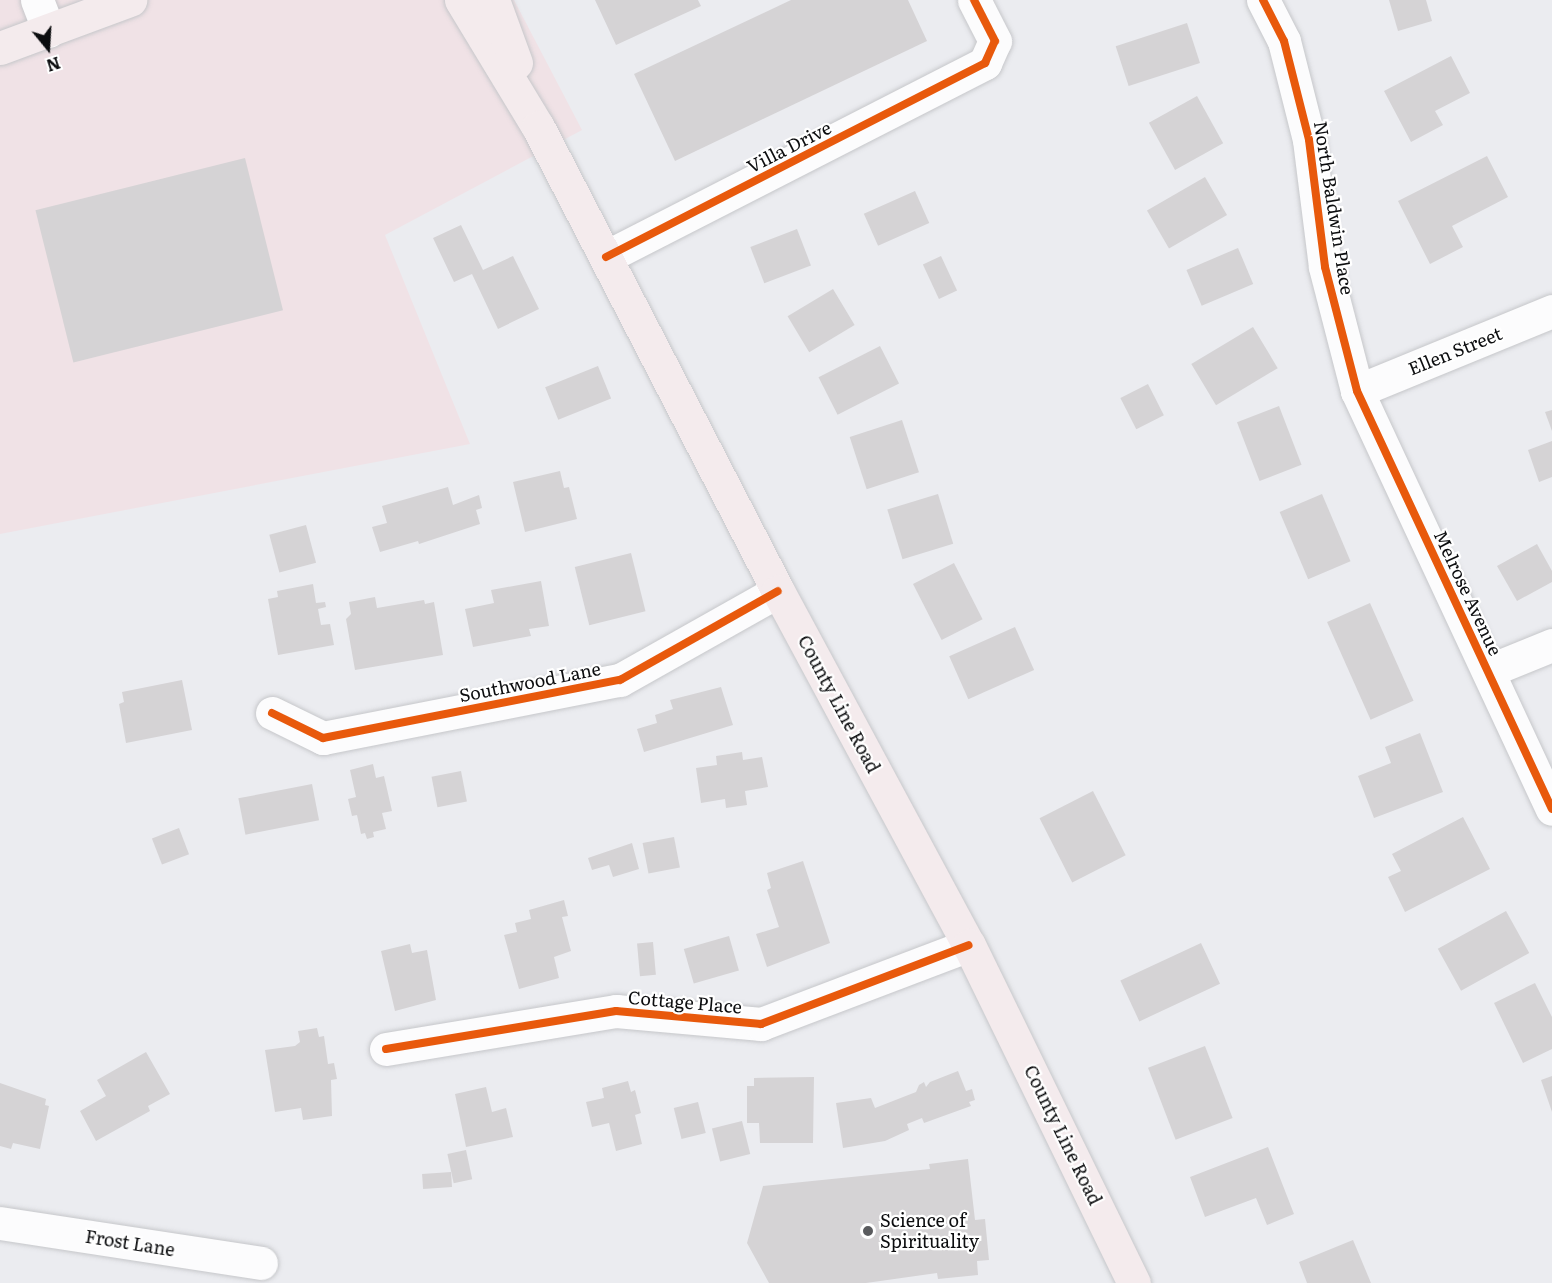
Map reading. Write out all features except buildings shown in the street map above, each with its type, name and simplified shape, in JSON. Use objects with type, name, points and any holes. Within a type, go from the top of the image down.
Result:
[{"type":"main road","name":"County Line Road","points":[[461,0],[538,127],[778,591],[969,945],[1134,1283]]},
{"type":"main road","name":"County Line Road","points":[[494,0],[538,127]]},
{"type":"main road","points":[[0,48],[49,31],[115,3]]},
{"type":"street","points":[[37,0],[49,31]]},
{"type":"street","name":"Villa Drive","points":[[606,257],[990,52],[975,0]]},
{"type":"street","name":"North Baldwin Place","points":[[1263,0],[1284,41],[1310,140],[1324,267],[1357,390]]},
{"type":"street","name":"Ellen Street","points":[[1357,390],[1552,311]]},
{"type":"street","name":"Melrose Avenue","points":[[1357,390],[1552,809]]},
{"type":"street","name":"Southwood Lane","points":[[272,713],[323,738],[620,680],[778,591]]},
{"type":"street","points":[[1488,671],[1552,645]]},
{"type":"street","name":"Cottage Place","points":[[386,1049],[616,1011],[761,1024],[969,945]]},
{"type":"street","name":"Frost Lane","points":[[0,1223],[261,1263]]},
{"type":"shaded area","points":[[0,0],[514,0],[582,130],[385,235],[470,444],[0,534]]},
{"type":"cycle path","points":[[606,257],[985,63],[995,41],[974,0]]},
{"type":"cycle path","points":[[1263,0],[1284,41],[1309,140],[1325,267],[1357,391],[1552,809]]},
{"type":"cycle path","points":[[272,713],[323,738],[620,680],[778,591]]},
{"type":"cycle path","points":[[386,1049],[616,1011],[761,1024],[969,945]]},
{"type":"place","name":"Science of Spirituality","points":[[868,1231]]}]
